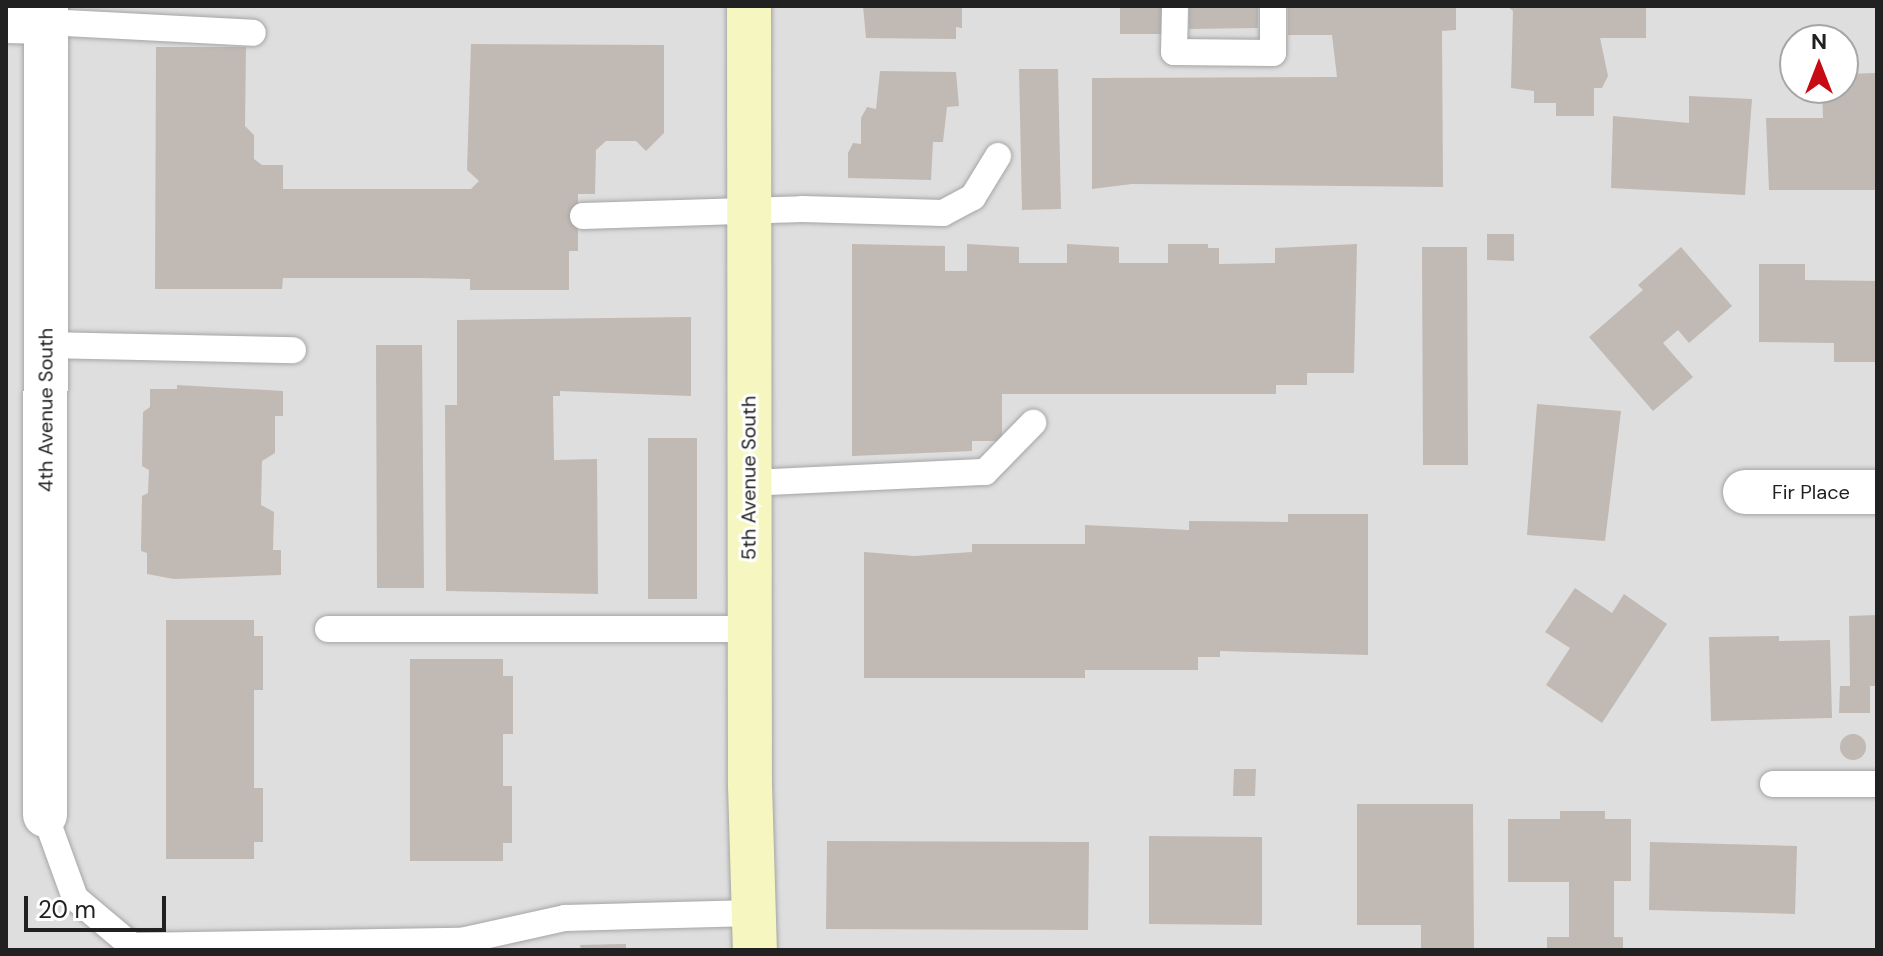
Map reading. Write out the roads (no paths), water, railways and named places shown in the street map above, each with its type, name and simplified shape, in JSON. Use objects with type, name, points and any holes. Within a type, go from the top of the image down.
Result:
[{"type":"main road","name":"5th Avenue South","points":[[749,6],[749,483],[754,931]]},
{"type":"street","name":"4th Avenue South","points":[[32,16],[46,345],[45,815]]},
{"type":"street","name":"Fir Place","points":[[1745,492],[1877,492]]},
{"type":"lane","points":[[1175,6],[1174,52],[1273,53],[1273,6]]},
{"type":"lane","points":[[32,16],[253,33]]},
{"type":"lane","points":[[583,216],[749,210],[943,213],[973,197],[998,156]]},
{"type":"lane","points":[[46,345],[293,350]]},
{"type":"lane","points":[[749,483],[985,472],[1033,423]]},
{"type":"lane","points":[[328,629],[750,629]]},
{"type":"lane","points":[[1773,784],[1877,784]]},
{"type":"lane","points":[[45,815],[75,898],[132,946],[461,941],[565,918],[754,931]]}]
